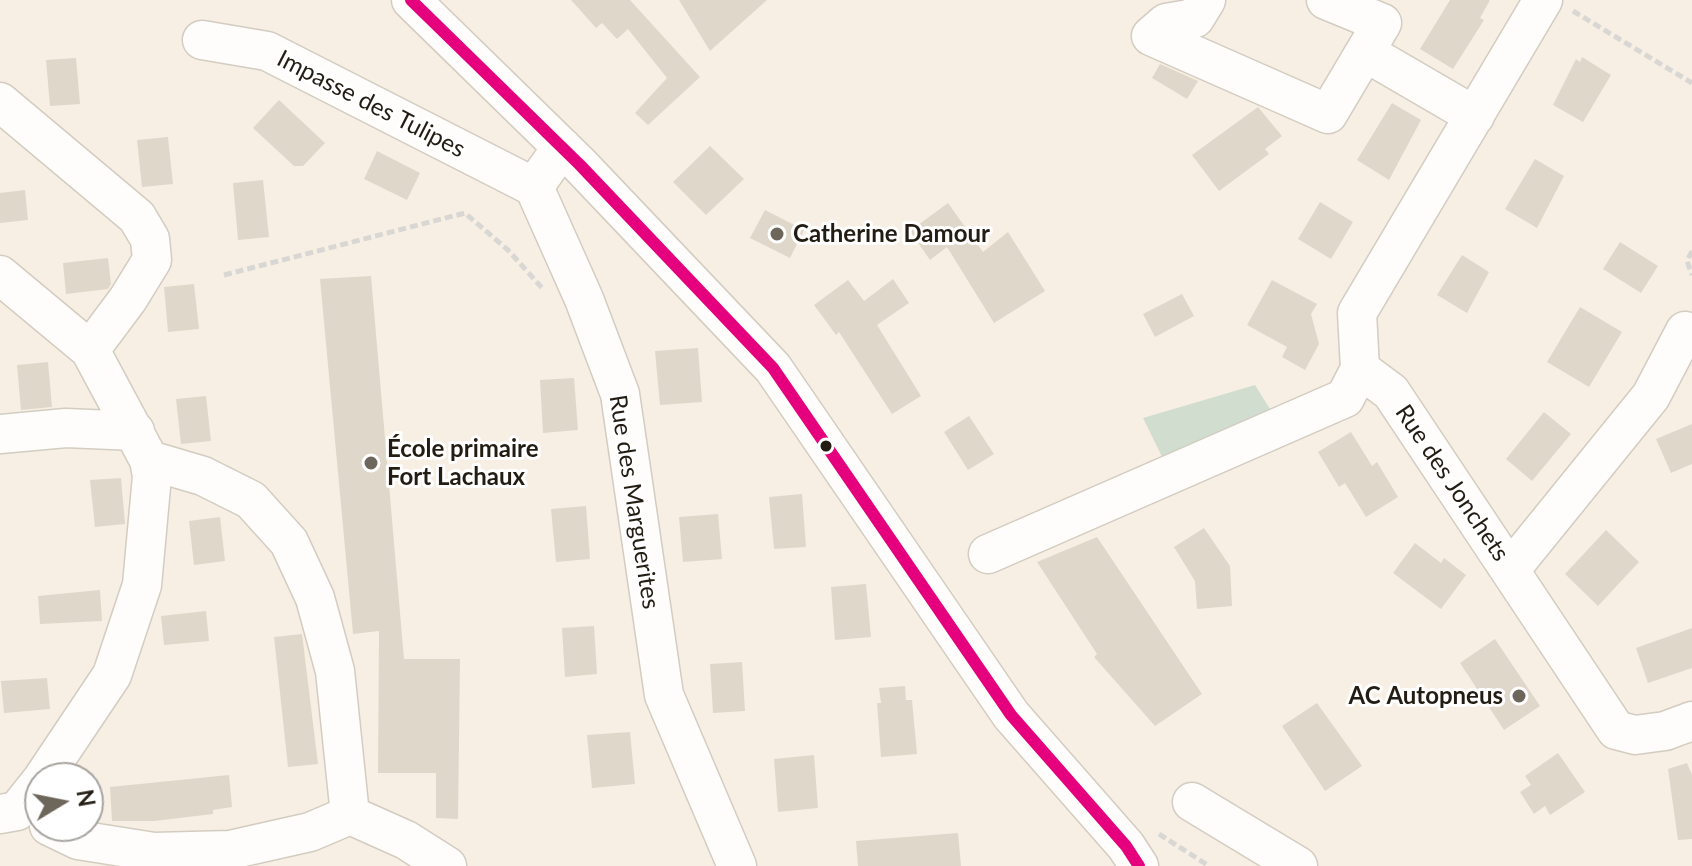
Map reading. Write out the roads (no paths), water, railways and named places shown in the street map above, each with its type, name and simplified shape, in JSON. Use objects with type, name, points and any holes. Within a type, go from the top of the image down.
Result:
[{"type":"street","points":[[411,0],[562,147],[773,368],[1011,715],[1126,846],[1139,866]]},
{"type":"street","points":[[1206,0],[1195,18],[1166,23],[1151,36],[1328,114],[1382,23],[1326,0]]},
{"type":"street","points":[[988,554],[1345,398],[1360,369],[1357,313],[1475,116],[1554,3]]},
{"type":"street","name":"Impasse des Tulipes","points":[[202,40],[267,51],[534,187]]},
{"type":"street","points":[[1365,52],[1475,116]]},
{"type":"street","points":[[0,102],[137,217],[150,239],[152,260],[90,350]]},
{"type":"street","points":[[534,187],[562,147]]},
{"type":"street","name":"Rue des Marguerites","points":[[534,187],[584,299],[620,394],[664,695],[737,866]]},
{"type":"street","points":[[0,275],[90,350],[142,446],[152,476],[142,585],[112,675],[53,762]]},
{"type":"street","points":[[1510,570],[1651,396],[1685,331]]},
{"type":"street","name":"Rue des Jonchets","points":[[1360,369],[1391,392],[1616,730],[1635,735],[1665,731],[1692,721]]},
{"type":"street","points":[[0,434],[66,428],[142,446],[251,500],[289,542],[315,598],[335,671],[350,815]]},
{"type":"street","points":[[1192,802],[1298,866]]},
{"type":"street","points":[[91,842],[154,852],[232,858],[350,815],[406,840],[447,866]]},
{"type":"place","name":"Catherine Damour","points":[[777,234]]},
{"type":"place","name":"École primaire Fort Lachaux","points":[[371,463]]},
{"type":"place","name":"AC Autopneus","points":[[1519,696]]}]
